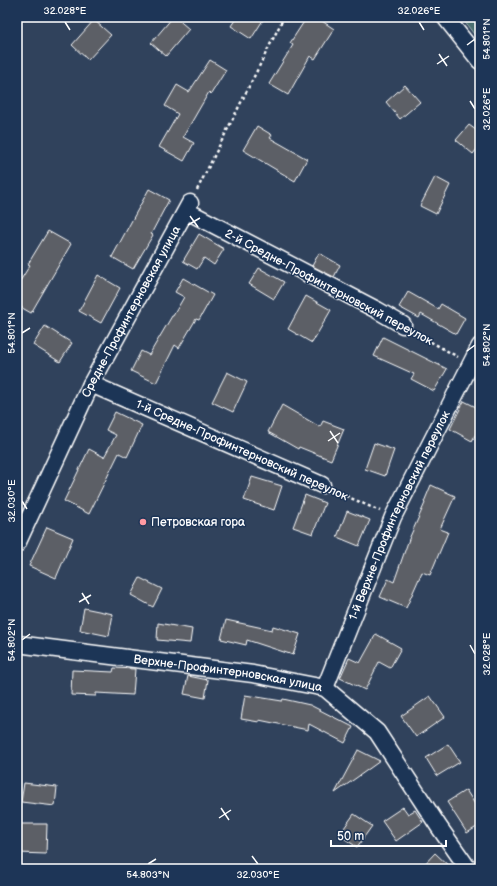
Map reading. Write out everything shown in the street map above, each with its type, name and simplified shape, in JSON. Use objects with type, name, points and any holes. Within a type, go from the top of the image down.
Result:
[{"type":"street","points":[[446,17],[480,61]]},
{"type":"street","name":"2-й Средне-Профинтерновский переулок","points":[[188,207],[403,325]]},
{"type":"street","name":"Средне-Профинтерновская улица","points":[[17,544],[91,384],[188,207]]},
{"type":"street","name":"1-й Верхне-Профинтерновский переулок","points":[[325,688],[393,517],[480,346]]},
{"type":"street","name":"1-й Средне-Профинтерновский переулок","points":[[91,384],[322,485]]},
{"type":"street","name":"Верхне-Профинтерновская улица","points":[[17,644],[253,674],[325,688],[377,732],[438,827],[470,869]]},
{"type":"path","points":[[188,207],[284,17]]},
{"type":"path","name":"2-й Средне-Профинтерновский переулок","points":[[403,325],[471,365]]},
{"type":"path","name":"1-й Средне-Профинтерновский переулок","points":[[322,485],[393,517]]},
{"type":"green space","points":[[461,17],[480,17],[480,42]]},
{"type":"building","points":[[173,17],[189,29],[166,56],[151,43]]},
{"type":"building","points":[[237,17],[265,17],[251,39],[231,26]]},
{"type":"building","points":[[307,17],[316,17],[334,29],[315,59],[310,56],[288,95],[269,84],[293,45],[290,43]]},
{"type":"building","points":[[94,20],[111,35],[88,60],[72,45]]},
{"type":"building","points":[[210,60],[226,70],[211,94],[209,92],[183,137],[194,143],[184,161],[159,147],[178,114],[165,106],[177,85],[189,92]]},
{"type":"building","points":[[405,85],[420,102],[400,119],[386,102]]},
{"type":"building","points":[[469,125],[480,133],[480,145],[473,154],[456,140]]},
{"type":"building","points":[[257,126],[272,135],[270,138],[307,159],[295,181],[243,150]]},
{"type":"building","points":[[435,177],[450,185],[436,214],[420,206]]},
{"type":"building","points":[[149,189],[169,200],[151,234],[153,235],[133,269],[112,257]]},
{"type":"building","points":[[48,231],[71,244],[31,313],[17,305],[17,286],[30,265],[28,264]]},
{"type":"building","points":[[199,234],[224,249],[214,265],[204,258],[197,269],[183,261]]},
{"type":"building","points":[[319,253],[340,265],[334,277],[312,266]]},
{"type":"building","points":[[259,268],[284,282],[274,299],[249,284]]},
{"type":"building","points":[[98,275],[120,288],[101,323],[79,311]]},
{"type":"building","points":[[183,278],[213,295],[199,320],[196,319],[179,348],[175,345],[156,383],[131,371],[141,351],[149,355],[184,297],[175,292]]},
{"type":"building","points":[[408,292],[438,309],[441,304],[465,318],[456,334],[421,314],[419,318],[399,307]]},
{"type":"building","points":[[306,296],[331,310],[312,343],[288,329]]},
{"type":"building","points":[[45,326],[72,343],[60,362],[33,345]]},
{"type":"building","points":[[383,337],[447,369],[434,391],[411,379],[414,374],[374,356]]},
{"type":"building","points":[[227,372],[247,382],[233,412],[212,402]]},
{"type":"building","points":[[464,401],[480,409],[480,426],[472,441],[450,429]]},
{"type":"building","points":[[282,405],[320,427],[323,421],[344,429],[331,460],[299,447],[298,449],[268,432]]},
{"type":"building","points":[[115,412],[142,425],[127,457],[119,453],[89,514],[64,501],[89,449],[104,457],[116,435],[106,430]]},
{"type":"building","points":[[374,443],[394,450],[385,476],[365,469]]},
{"type":"building","points":[[252,477],[282,486],[274,510],[244,500]]},
{"type":"building","points":[[431,485],[455,496],[440,529],[448,532],[430,575],[422,572],[406,608],[380,597],[388,579],[394,582],[409,539],[425,503],[424,502]]},
{"type":"building","points":[[305,495],[325,503],[313,534],[293,527]]},
{"type":"building","points":[[347,511],[370,520],[359,546],[337,537]]},
{"type":"building","points":[[47,527],[73,538],[56,578],[29,566]]},
{"type":"building","points":[[140,578],[162,589],[153,607],[131,595]]},
{"type":"building","points":[[84,608],[113,614],[109,636],[80,630]]},
{"type":"building","points":[[226,620],[272,630],[273,626],[300,634],[293,655],[247,640],[246,645],[221,639]]},
{"type":"building","points":[[158,623],[192,629],[190,643],[157,640]]},
{"type":"building","points":[[376,634],[401,648],[390,668],[379,662],[365,690],[340,678],[349,658],[360,663]]},
{"type":"building","points":[[114,668],[135,669],[133,695],[96,693],[96,696],[71,695],[72,670],[113,672]]},
{"type":"building","points":[[188,676],[208,680],[205,698],[184,694]]},
{"type":"building","points":[[245,695],[282,701],[283,699],[310,705],[353,727],[345,743],[309,724],[308,730],[259,720],[259,722],[241,719]]},
{"type":"building","points":[[430,696],[445,717],[416,737],[401,716]]},
{"type":"building","points":[[448,744],[460,762],[437,776],[426,758]]},
{"type":"building","points":[[358,750],[380,761],[335,793]]},
{"type":"building","points":[[24,783],[57,787],[55,806],[21,802]]},
{"type":"building","points":[[466,790],[480,812],[480,825],[467,833],[447,802]]},
{"type":"building","points":[[403,807],[408,814],[415,810],[423,822],[396,841],[382,821]]},
{"type":"building","points":[[354,814],[372,826],[357,847],[339,835]]},
{"type":"building","points":[[19,824],[47,824],[46,854],[18,853]]},
{"type":"building","points":[[435,853],[452,869],[420,869]]},
{"type":"place","name":"Петровская гора","points":[[143,522]]}]
